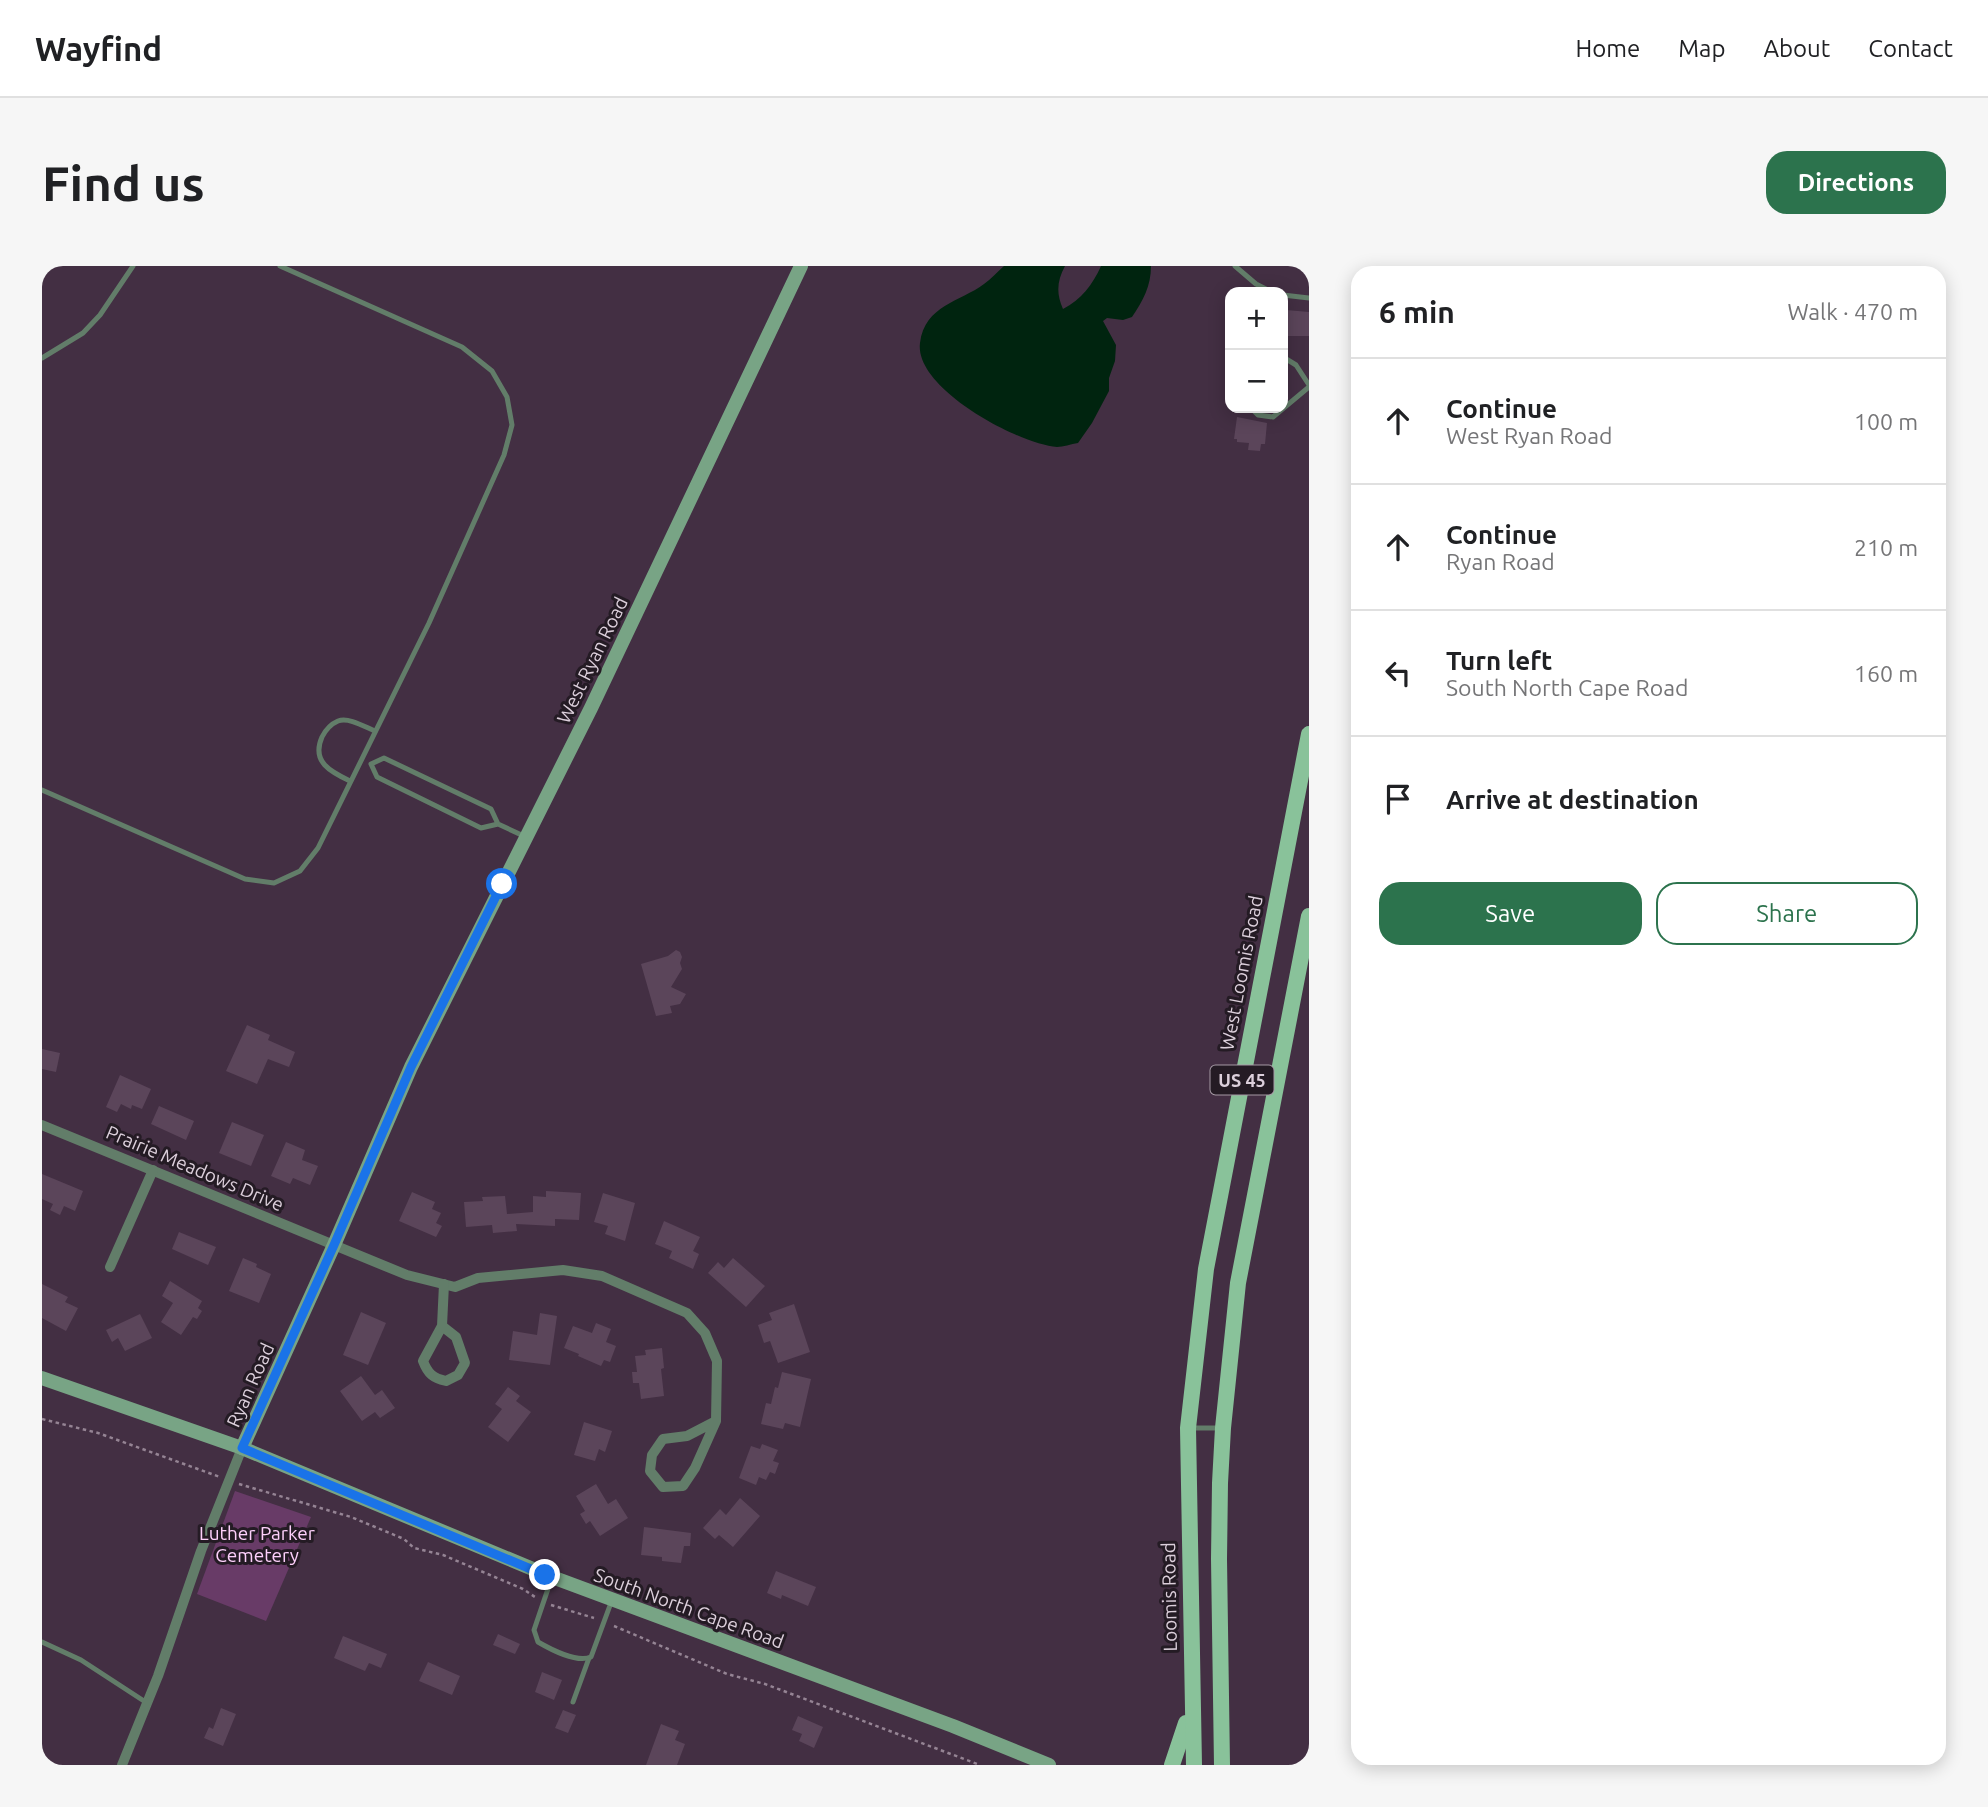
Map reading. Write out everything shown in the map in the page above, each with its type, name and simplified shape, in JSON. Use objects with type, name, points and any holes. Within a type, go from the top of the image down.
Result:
[{"type":"main road","name":"West Loomis Road","points":[[1188,1428],[1206,1269],[1309,734]]},
{"type":"main road","name":"US 45","points":[[1222,1765],[1219,1559],[1223,1428],[1238,1283],[1309,916]]},
{"type":"main road","name":"Loomis Road","points":[[1188,1428],[1194,1765]]},
{"type":"main road","points":[[1172,1765],[1183,1738],[1192,1700]]},
{"type":"street","name":"West Ryan Road","points":[[411,1067],[597,695],[801,266]]},
{"type":"street","name":"Ryan Road","points":[[122,1765],[242,1448],[411,1067]]},
{"type":"street","name":"Prairie Meadows Drive","points":[[42,1125],[407,1275],[444,1284]]},
{"type":"street","points":[[110,1267],[153,1170]]},
{"type":"street","points":[[442,1326],[456,1337],[465,1363],[458,1375],[446,1381],[435,1378],[426,1371],[423,1361],[442,1326],[444,1284],[455,1287],[478,1278],[563,1270],[602,1276],[687,1313],[705,1333],[717,1361],[716,1421],[695,1468],[683,1486],[663,1487],[650,1471],[652,1455],[663,1439],[687,1436],[716,1421]]},
{"type":"street","name":"South North Cape Road","points":[[42,1378],[242,1448],[552,1577],[953,1726],[1042,1764]]},
{"type":"lane","points":[[42,358],[83,333],[100,315],[133,266]]},
{"type":"lane","points":[[42,789],[245,879],[274,883],[300,871],[318,848],[429,623],[504,455],[512,425],[506,397],[492,371],[462,347],[280,266]]},
{"type":"lane","points":[[1235,266],[1262,287]]},
{"type":"lane","points":[[1288,296],[1309,299]]},
{"type":"lane","points":[[1288,360],[1296,365],[1309,386],[1288,404]]},
{"type":"lane","points":[[1256,413],[1273,417],[1278,413]]},
{"type":"lane","points":[[350,781],[329,771],[320,761],[319,744],[325,731],[338,721],[349,721],[375,730]]},
{"type":"lane","points":[[361,758],[371,764],[377,777],[481,828],[498,824],[526,837]]},
{"type":"lane","points":[[371,764],[384,758],[491,809],[498,824]]},
{"type":"lane","points":[[1188,1428],[1223,1428]]},
{"type":"lane","points":[[552,1577],[534,1630],[537,1642],[583,1660],[589,1658]]},
{"type":"lane","points":[[573,1702],[612,1600]]},
{"type":"lane","points":[[42,1642],[81,1660],[147,1703]]},
{"type":"path","points":[[42,1419],[99,1433],[218,1476]]},
{"type":"green space","name":"Luther Parker Cemetery","points":[[235,1491],[311,1517],[266,1621],[197,1594]]},
{"type":"shaded area","points":[[1004,266],[1065,266],[1058,287],[1063,309],[1086,291],[1101,266],[1151,266],[1146,293],[1132,317],[1123,320],[1107,318],[1103,321],[1116,345],[1109,391],[1078,443],[1057,447],[1040,444],[995,425],[950,395],[933,378],[923,360],[920,343],[929,320],[945,306],[984,284]]},
{"type":"building","points":[[1288,310],[1309,312],[1309,336],[1288,336]]},
{"type":"building","points":[[1237,417],[1267,423],[1265,444],[1261,444],[1260,451],[1248,450],[1249,443],[1237,442],[1237,439],[1234,439]]},
{"type":"building","points":[[676,950],[682,957],[682,969],[671,987],[686,994],[680,1004],[670,1006],[672,1013],[656,1016],[641,964],[668,956]]},
{"type":"building","points":[[247,1025],[270,1035],[268,1040],[295,1052],[289,1067],[268,1059],[257,1084],[226,1071]]},
{"type":"building","points":[[42,1049],[60,1053],[56,1072],[42,1069]]},
{"type":"building","points":[[120,1075],[151,1089],[142,1109],[132,1105],[131,1109],[121,1104],[117,1112],[106,1107]]},
{"type":"building","points":[[159,1106],[194,1121],[186,1140],[151,1124]]},
{"type":"building","points":[[232,1122],[264,1135],[251,1166],[219,1153]]},
{"type":"building","points":[[286,1142],[305,1150],[302,1160],[318,1166],[310,1185],[293,1178],[290,1184],[271,1176]]},
{"type":"building","points":[[42,1174],[83,1191],[75,1211],[64,1206],[60,1215],[50,1210],[53,1204],[42,1199]]},
{"type":"building","points":[[546,1191],[581,1193],[579,1220],[555,1219],[555,1226],[516,1224],[517,1231],[493,1233],[492,1225],[466,1227],[464,1202],[483,1201],[482,1197],[505,1196],[507,1214],[533,1212],[533,1196],[546,1197]]},
{"type":"building","points":[[412,1192],[435,1202],[432,1209],[441,1213],[436,1223],[442,1226],[436,1237],[399,1221]]},
{"type":"building","points":[[603,1193],[635,1203],[625,1241],[605,1234],[608,1226],[594,1222]]},
{"type":"building","points":[[664,1221],[700,1237],[693,1251],[699,1254],[693,1269],[669,1258],[672,1251],[655,1244]]},
{"type":"building","points":[[179,1232],[216,1247],[208,1265],[172,1249]]},
{"type":"building","points":[[243,1258],[271,1274],[259,1303],[229,1291]]},
{"type":"building","points":[[733,1258],[765,1286],[746,1307],[708,1273],[718,1262],[724,1268]]},
{"type":"building","points":[[170,1281],[202,1301],[198,1308],[202,1311],[197,1319],[193,1317],[181,1335],[161,1322],[173,1303],[162,1296]]},
{"type":"building","points":[[42,1284],[68,1297],[65,1302],[78,1308],[66,1331],[42,1318]]},
{"type":"building","points":[[794,1304],[810,1352],[778,1363],[770,1341],[764,1343],[758,1325],[772,1320],[769,1313]]},
{"type":"building","points":[[361,1312],[386,1323],[368,1365],[343,1355]]},
{"type":"building","points":[[540,1313],[557,1316],[550,1365],[509,1360],[513,1331],[537,1335]]},
{"type":"building","points":[[140,1314],[152,1338],[125,1351],[118,1338],[112,1342],[106,1330]]},
{"type":"building","points":[[596,1323],[611,1329],[606,1342],[616,1346],[610,1362],[604,1360],[601,1366],[564,1348],[573,1326],[592,1333]]},
{"type":"building","points":[[662,1348],[664,1396],[641,1399],[639,1383],[633,1383],[632,1372],[637,1372],[635,1356],[646,1355],[645,1350]]},
{"type":"building","points":[[782,1372],[811,1379],[800,1427],[785,1423],[783,1429],[761,1424],[766,1403],[771,1404]]},
{"type":"building","points":[[361,1376],[375,1395],[382,1390],[395,1408],[380,1418],[375,1412],[362,1421],[340,1391]]},
{"type":"building","points":[[508,1387],[520,1396],[516,1401],[531,1412],[508,1442],[488,1427],[502,1409],[495,1404]]},
{"type":"building","points":[[584,1422],[612,1431],[605,1452],[599,1449],[595,1461],[574,1455]]},
{"type":"building","points":[[762,1444],[778,1450],[773,1461],[779,1463],[775,1474],[770,1472],[766,1480],[759,1477],[756,1485],[739,1478],[751,1446],[760,1449]]},
{"type":"building","points":[[596,1484],[608,1504],[616,1499],[628,1518],[600,1536],[590,1521],[586,1524],[580,1514],[585,1511],[576,1496]]},
{"type":"building","points":[[740,1498],[760,1516],[733,1547],[719,1535],[715,1539],[703,1528],[720,1509],[726,1515]]},
{"type":"building","points":[[644,1527],[691,1533],[690,1546],[684,1546],[681,1563],[662,1561],[662,1557],[641,1555]]},
{"type":"building","points":[[776,1571],[816,1587],[808,1606],[782,1595],[781,1599],[767,1593]]},
{"type":"building","points":[[498,1634],[520,1644],[515,1654],[493,1645]]},
{"type":"building","points":[[343,1636],[387,1654],[381,1668],[369,1663],[365,1671],[334,1658]]},
{"type":"building","points":[[428,1662],[460,1676],[452,1695],[419,1681]]},
{"type":"building","points":[[542,1672],[562,1680],[554,1700],[535,1692]]},
{"type":"building","points":[[221,1708],[236,1714],[223,1746],[204,1738],[209,1727],[213,1729]]},
{"type":"building","points":[[563,1710],[576,1715],[568,1733],[555,1728]]},
{"type":"building","points":[[798,1716],[823,1727],[814,1748],[799,1741],[802,1734],[792,1730]]},
{"type":"building","points":[[661,1724],[679,1731],[675,1740],[685,1744],[677,1765],[646,1765]]},
{"type":"route","points":[[502,884],[411,1067],[242,1448],[545,1575]]}]
